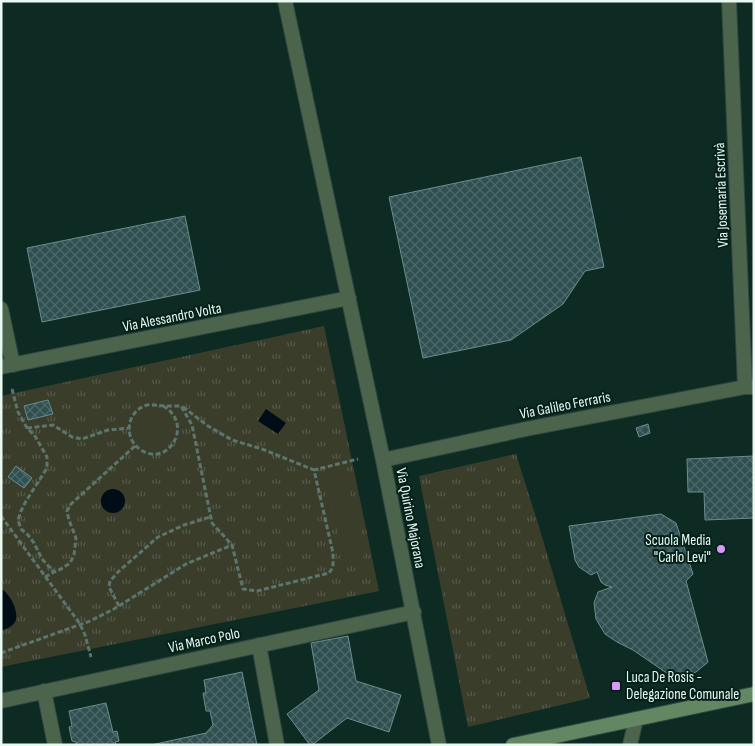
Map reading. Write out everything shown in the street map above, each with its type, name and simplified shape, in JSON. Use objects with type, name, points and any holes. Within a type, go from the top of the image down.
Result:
[{"type":"main road","points":[[513,745],[754,694]]},
{"type":"street","name":"Via Quirino Majorana","points":[[285,1],[383,460],[439,745]]},
{"type":"street","name":"Via Josemaria Escrivà","points":[[729,1],[750,387]]},
{"type":"street","name":"Via Alessandro Volta","points":[[7,366],[349,298]]},
{"type":"street","points":[[1,309],[7,366]]},
{"type":"street","name":"Via Galileo Ferraris","points":[[383,460],[526,429],[750,387]]},
{"type":"street","name":"Via Marco Polo","points":[[1,701],[414,612]]},
{"type":"street","points":[[259,645],[277,745]]},
{"type":"street","points":[[44,691],[55,745]]},
{"type":"street","points":[[630,745],[636,719]]},
{"type":"path","points":[[12,389],[18,412],[47,457],[47,468],[26,501],[18,520],[21,528],[28,534],[42,559],[54,572]]},
{"type":"path","points":[[163,406],[169,410],[177,422],[178,435],[171,447],[164,452],[151,454],[144,452],[135,446],[130,438],[128,428],[130,419],[136,411],[151,404],[181,406],[208,426],[232,440],[262,449],[314,470],[358,459]]},
{"type":"path","points":[[181,406],[192,425],[212,524],[232,545],[243,589],[257,591],[330,573],[333,567],[333,553],[314,470]]},
{"type":"path","points":[[27,428],[53,425],[72,437],[82,439],[108,430],[128,428]]},
{"type":"path","points":[[45,577],[70,563],[74,555],[76,538],[67,511],[71,504],[135,446]]},
{"type":"path","points":[[1,516],[80,624],[91,657]]},
{"type":"path","points":[[118,606],[109,587],[110,581],[119,571],[158,537],[184,525],[210,517]]},
{"type":"path","points":[[1,653],[90,621],[186,564],[232,545]]},
{"type":"green space","points":[[324,326],[379,591],[1,667],[1,396]]},
{"type":"green space","points":[[153,407],[165,411],[171,417],[175,429],[171,441],[165,447],[153,451],[141,447],[135,441],[131,429],[135,417],[141,411]]},
{"type":"green space","points":[[516,454],[590,698],[468,727],[419,476]]},
{"type":"green space","points":[[346,472],[364,561],[345,565],[326,476]]},
{"type":"shaded area","points":[[266,409],[286,423],[278,434],[258,421]]},
{"type":"shaded area","points":[[113,489],[118,490],[124,496],[124,506],[118,512],[113,513],[108,512],[102,506],[101,501],[102,496],[108,490]]},
{"type":"shaded area","points":[[1,589],[8,595],[13,604],[16,618],[9,628],[1,631]]},
{"type":"building","points":[[581,157],[604,267],[585,271],[563,304],[511,340],[423,358],[389,197]]},
{"type":"building","points":[[185,216],[200,290],[42,322],[27,248]]},
{"type":"building","points":[[48,400],[53,414],[28,420],[24,406]]},
{"type":"building","points":[[648,424],[650,433],[639,437],[636,428]]},
{"type":"building","points":[[754,456],[754,518],[705,520],[704,492],[688,492],[687,459]]},
{"type":"building","points":[[16,466],[32,478],[24,488],[8,477]]},
{"type":"building","points":[[661,514],[676,523],[693,574],[686,581],[708,662],[696,672],[674,678],[633,650],[605,634],[596,619],[594,603],[598,592],[612,587],[601,582],[597,572],[591,575],[579,567],[575,560],[569,526]]},
{"type":"building","points":[[348,636],[356,681],[401,695],[389,732],[347,718],[310,745],[287,714],[319,690],[311,643]]},
{"type":"building","points":[[242,672],[257,745],[151,745],[206,733],[213,725],[210,711],[206,711],[203,693],[206,693],[204,680]]},
{"type":"building","points":[[106,703],[113,732],[117,731],[119,741],[115,742],[116,745],[76,745],[76,742],[72,741],[69,727],[72,726],[69,711]]},
{"type":"place","name":"Scuola Media \"Carlo Levi\"","points":[[721,549]]},
{"type":"place","name":"Luca De Rosis - Delegazione Comunale","points":[[616,686]]}]
